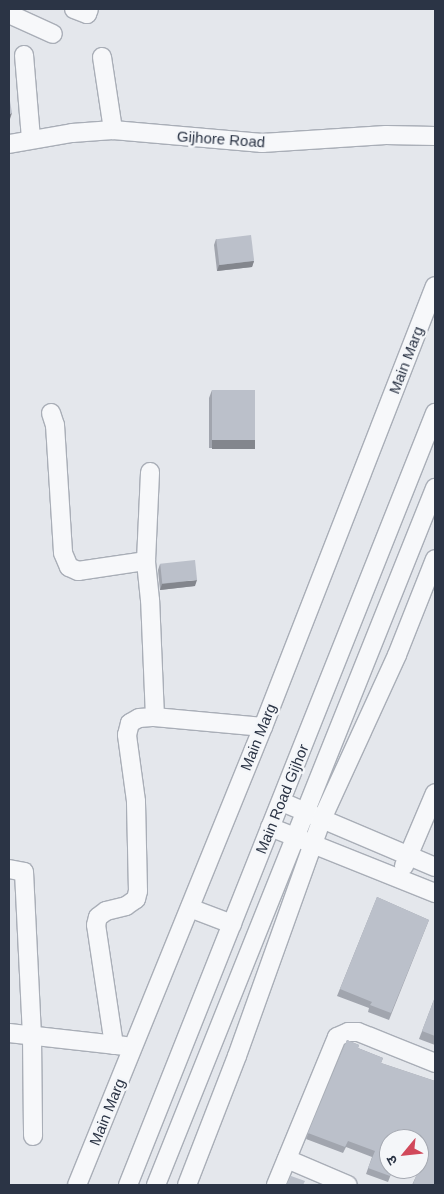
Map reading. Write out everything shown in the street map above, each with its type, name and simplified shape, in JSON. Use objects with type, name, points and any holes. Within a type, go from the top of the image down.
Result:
[{"type":"street","points":[[74,9],[87,14],[89,9]]},
{"type":"street","points":[[9,14],[53,34]]},
{"type":"street","points":[[24,55],[31,139]]},
{"type":"street","points":[[102,57],[113,130]]},
{"type":"street","name":"Gijhore Road","points":[[9,144],[72,133],[113,130],[262,143],[386,136],[435,136]]},
{"type":"street","name":"Main Marg","points":[[77,1185],[190,908],[435,286]]},
{"type":"street","points":[[51,413],[56,425],[63,553],[69,567],[78,571],[146,561]]},
{"type":"street","name":"Main Road Gijhor","points":[[128,1185],[282,802],[435,413]]},
{"type":"street","points":[[150,472],[146,561],[150,600],[155,717]]},
{"type":"street","name":"Main Road Gijhor","points":[[156,1185],[435,488]]},
{"type":"street","points":[[187,1185],[237,1056],[312,844],[397,654],[435,559]]},
{"type":"street","points":[[114,1046],[96,925],[98,917],[102,914],[126,906],[136,899],[138,891],[136,801],[127,735],[130,723],[139,718],[155,717],[262,726]]},
{"type":"street","points":[[398,878],[435,794]]},
{"type":"street","points":[[282,802],[435,867]]},
{"type":"street","points":[[270,828],[435,893]]},
{"type":"street","points":[[9,869],[24,872],[32,1036],[33,1136]]},
{"type":"street","points":[[190,908],[232,924]]},
{"type":"street","points":[[276,1185],[337,1038],[348,1032],[358,1032],[435,1063]]},
{"type":"street","points":[[9,1033],[114,1046],[133,1046]]},
{"type":"street","points":[[287,1159],[348,1185]]},
{"type":"building","points":[[9,95],[12,113],[9,114]]},
{"type":"building","points":[[251,235],[254,261],[219,265],[216,239]]},
{"type":"building","points":[[212,390],[255,390],[255,440],[212,440]]},
{"type":"building","points":[[195,560],[197,580],[162,584],[160,564]]},
{"type":"building","points":[[377,897],[429,920],[391,1013],[370,1005],[372,1002],[340,989]]},
{"type":"building","points":[[435,997],[435,1036],[422,1031]]},
{"type":"building","points":[[347,1040],[359,1045],[358,1048],[383,1058],[381,1063],[435,1081],[435,1185],[413,1184],[415,1179],[429,1179],[429,1129],[379,1129],[379,1172],[368,1168],[375,1151],[348,1141],[345,1147],[308,1133]]},
{"type":"building","points":[[291,1176],[305,1181],[303,1185],[286,1185]]}]
